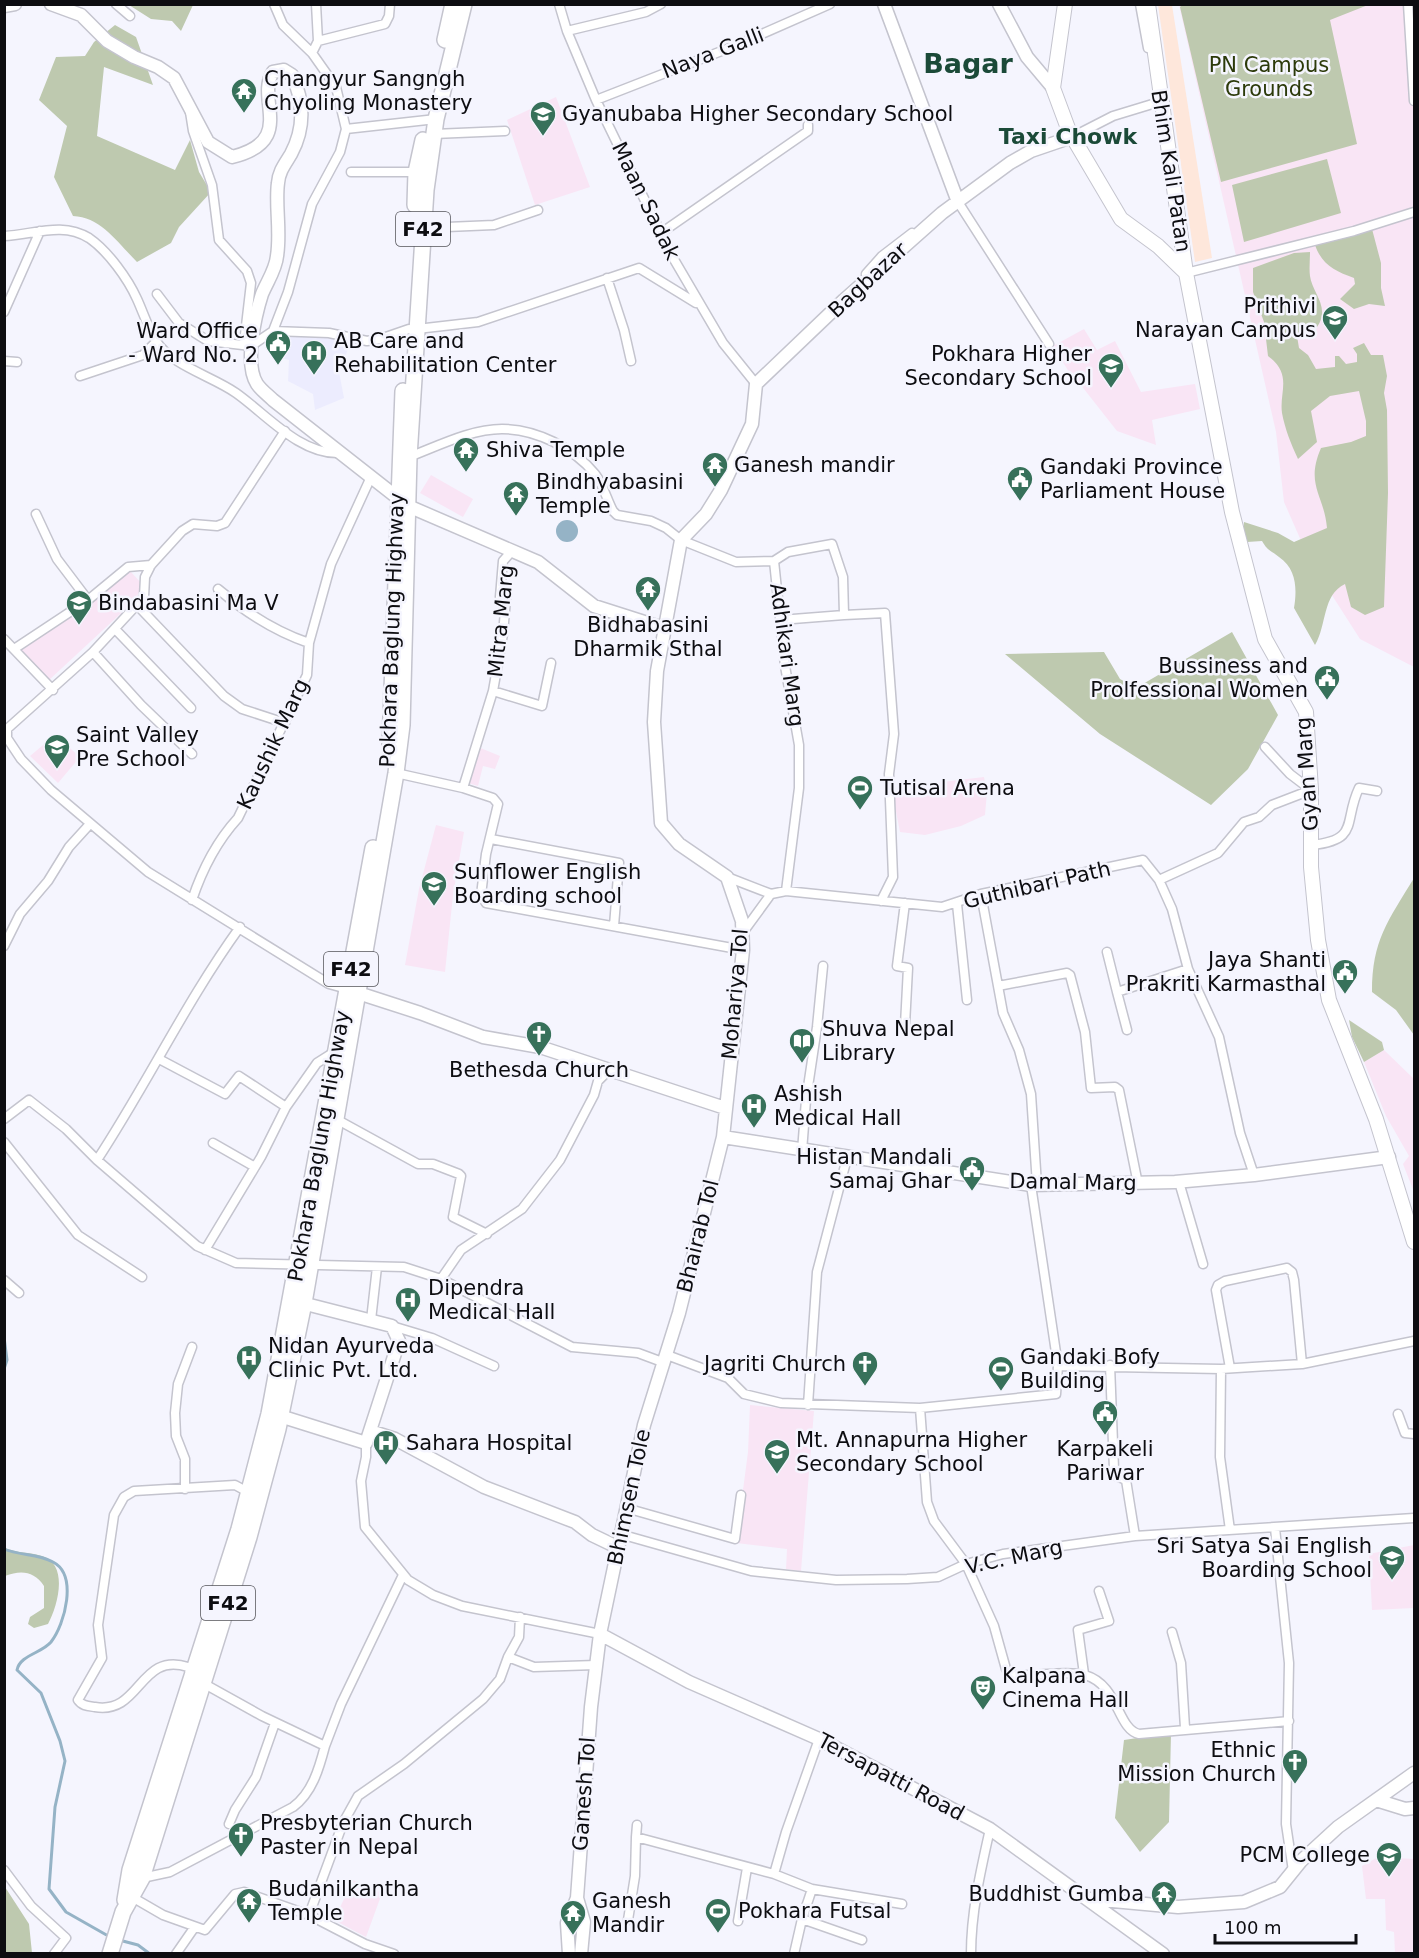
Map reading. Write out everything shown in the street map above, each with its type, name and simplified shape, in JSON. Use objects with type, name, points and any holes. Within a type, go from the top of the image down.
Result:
[{"type":"highway","name":"Pokhara Baglung Highway","points":[[123,1912],[130,1870],[249,1537],[280,1416],[336,1051],[353,991],[396,773],[403,715],[401,414],[413,329],[432,124],[453,4]]},
{"type":"highway","name":"Pokhara Baglung Highway","points":[[304,1264],[336,1119],[392,726],[402,502],[409,457],[416,172],[432,124],[464,4]]},
{"type":"highway","name":"Pokhara Baglung Highway","points":[[132,1897],[142,1878],[198,1680],[297,1302]]},
{"type":"highway","name":"F42","points":[[110,1953],[123,1912],[132,1897]]},
{"type":"main road","points":[[4,6],[15,4]]},
{"type":"main road","points":[[51,4],[81,15],[108,41],[174,78],[208,142],[232,157],[247,153],[264,138],[272,124],[268,79],[273,72],[284,70],[292,75],[298,87],[301,102],[298,139],[281,169],[278,184],[280,214],[277,258],[261,297],[248,344],[256,383],[273,400],[402,502],[538,562],[594,606],[666,628]]},
{"type":"main road","points":[[884,4],[957,199]]},
{"type":"main road","points":[[999,4],[1027,57],[1053,88]]},
{"type":"main road","name":"Bhim Kali Patan","points":[[1065,4],[1053,88],[1071,134],[1121,219],[1158,246],[1186,273]]},
{"type":"main road","name":"Bhim Kali Patan","points":[[1148,4],[1157,102],[1186,273]]},
{"type":"main road","name":"Bagbazar","points":[[754,383],[957,199],[1031,151],[1071,134]]},
{"type":"main road","name":"Gyan Marg","points":[[1186,273],[1232,512],[1265,639],[1306,712],[1318,940],[1329,1000],[1389,1157],[1414,1242]]},
{"type":"main road","points":[[727,877],[679,844],[661,823],[654,722],[657,671],[681,540],[706,514],[721,490],[752,424],[754,383]]},
{"type":"main road","name":"Mohariya Tol","points":[[725,1108],[744,931],[727,877]]},
{"type":"main road","points":[[353,991],[483,1037],[540,1047],[725,1108]]},
{"type":"main road","name":"Bhairab Tol","points":[[666,1359],[723,1137],[725,1108]]},
{"type":"main road","name":"Damal Marg","points":[[723,1137],[847,1158],[1034,1185],[1179,1182],[1254,1175],[1389,1157]]},
{"type":"main road","points":[[297,1302],[392,1326],[399,1341],[368,1437]]},
{"type":"main road","name":"Bhimsen Tole","points":[[600,1634],[644,1425],[666,1359]]},
{"type":"main road","points":[[280,1416],[368,1437],[395,1439],[484,1487],[575,1522],[592,1535],[619,1541]]},
{"type":"main road","name":"Ganesh Tol","points":[[569,1953],[567,1923],[576,1898],[600,1634]]},
{"type":"main road","name":"Tersapatti Road","points":[[600,1634],[689,1682],[819,1739],[990,1829],[1163,1953]]},
{"type":"main road","points":[[1090,1899],[1178,1907],[1244,1902],[1280,1887],[1338,1827],[1414,1773]]},
{"type":"main road","points":[[1376,1800],[1405,1809],[1414,1808]]},
{"type":"main road","points":[[576,1898],[584,1922],[581,1953]]},
{"type":"street","points":[[116,4],[130,16]]},
{"type":"street","points":[[273,332],[288,292],[312,204],[340,152],[345,129],[336,87],[312,53],[283,25],[274,4]]},
{"type":"street","points":[[312,53],[318,41],[316,4]]},
{"type":"street","points":[[318,41],[385,24],[390,16],[390,4]]},
{"type":"street","name":"Maan Sadak","points":[[559,4],[567,31],[596,100],[661,233],[699,306],[754,383]]},
{"type":"street","points":[[567,31],[646,12],[661,4]]},
{"type":"street","name":"Naya Galli","points":[[596,100],[737,45],[830,4]]},
{"type":"street","points":[[1071,134],[1113,116],[1157,102],[1140,4]]},
{"type":"street","points":[[1408,4],[1414,101]]},
{"type":"street","points":[[190,105],[193,131],[213,193],[219,240],[247,271],[251,283],[248,344]]},
{"type":"street","points":[[345,129],[432,124],[505,131]]},
{"type":"street","points":[[661,233],[759,167],[808,131],[808,125]]},
{"type":"street","points":[[351,172],[416,172]]},
{"type":"street","points":[[957,199],[1049,344]]},
{"type":"street","points":[[423,228],[494,225],[538,210]]},
{"type":"street","points":[[1186,273],[1354,231],[1414,212]]},
{"type":"street","points":[[4,236],[60,228],[89,238],[112,261],[136,295],[156,342],[176,359],[234,392],[285,431],[322,452],[340,453]]},
{"type":"street","points":[[4,312],[40,231]]},
{"type":"street","points":[[157,294],[179,323],[208,341],[248,344],[273,332],[329,333],[367,340],[380,339],[413,329],[478,322],[639,268],[699,306]]},
{"type":"street","points":[[607,278],[624,330],[631,362]]},
{"type":"street","points":[[80,376],[143,355],[156,342]]},
{"type":"street","points":[[4,361],[17,362]]},
{"type":"street","points":[[691,524],[700,518],[721,487],[748,424],[754,383]]},
{"type":"street","points":[[409,457],[462,438],[501,429],[543,436],[569,451],[595,474],[613,512],[651,521],[666,528],[681,540],[736,562],[774,561]]},
{"type":"street","points":[[285,431],[225,523],[217,526],[193,524],[182,531],[151,564],[145,578],[144,597],[93,652],[7,729],[7,738],[21,759],[51,790],[89,825],[148,872],[329,984],[353,991]]},
{"type":"street","name":"Kaushik Marg","points":[[192,900],[200,877],[222,836],[238,818],[307,675],[309,643],[331,564],[370,478]]},
{"type":"street","points":[[36,514],[57,559],[88,600]]},
{"type":"street","name":"Adhikari Marg","points":[[786,891],[799,788],[800,745],[785,666],[774,561],[788,552],[832,544],[843,577],[844,615]]},
{"type":"street","name":"Mitra Marg","points":[[493,691],[503,634],[506,599],[500,597],[503,561],[511,552]]},
{"type":"street","points":[[14,649],[88,600],[128,567],[151,564]]},
{"type":"street","points":[[219,590],[238,606],[279,633],[309,643]]},
{"type":"street","points":[[136,605],[224,696],[242,709],[285,723]]},
{"type":"street","points":[[780,620],[885,613],[894,734],[889,774],[892,877],[881,901]]},
{"type":"street","points":[[115,628],[191,708]]},
{"type":"street","points":[[4,639],[53,690]]},
{"type":"street","points":[[93,652],[141,705],[192,754]]},
{"type":"street","points":[[463,788],[493,691],[542,706],[551,663]]},
{"type":"street","points":[[1265,747],[1290,774],[1311,790]]},
{"type":"street","points":[[396,773],[463,788],[497,801],[491,839],[486,854],[481,896],[486,903],[743,950]]},
{"type":"street","points":[[1312,844],[1340,839],[1347,830],[1359,788],[1377,791]]},
{"type":"street","points":[[1254,1175],[1240,1133],[1219,1037],[1188,969],[1179,944],[1172,909],[1159,880],[1218,853],[1244,822],[1259,817],[1272,805],[1311,790]]},
{"type":"street","points":[[4,946],[20,915],[48,881],[69,847],[89,825]]},
{"type":"street","points":[[491,839],[619,863],[614,926]]},
{"type":"street","name":"Guthibari Path","points":[[771,894],[786,891],[942,907],[957,904],[981,894],[1143,860],[1159,880]]},
{"type":"street","points":[[727,877],[771,894],[744,931]]},
{"type":"street","points":[[4,1119],[29,1100],[66,1129],[97,1160],[197,1246],[236,1263],[404,1267],[441,1279],[572,1347],[638,1353],[666,1359],[728,1378],[744,1394],[781,1403],[920,1408],[1050,1396],[1058,1390],[1058,1366],[1034,1185],[1031,1094],[1019,1050],[1003,1013],[981,894]]},
{"type":"street","points":[[905,903],[897,966],[908,968],[905,1025]]},
{"type":"street","points":[[957,904],[968,1000]]},
{"type":"street","points":[[97,1160],[218,958],[240,927]]},
{"type":"street","points":[[1107,952],[1127,1030]]},
{"type":"street","points":[[802,1151],[823,966]]},
{"type":"street","points":[[1117,992],[1188,969]]},
{"type":"street","points":[[998,986],[1067,973],[1070,975],[1084,1032],[1091,1088],[1114,1087],[1119,1090],[1138,1184]]},
{"type":"street","points":[[205,1250],[255,1167],[286,1107],[317,1063],[336,1051]]},
{"type":"street","points":[[159,1059],[225,1094],[238,1076],[286,1107]]},
{"type":"street","points":[[441,1279],[461,1250],[522,1209],[560,1160],[594,1095],[598,1082],[608,1071]]},
{"type":"street","points":[[336,1119],[418,1164],[433,1164],[459,1174],[461,1176],[453,1218],[488,1234]]},
{"type":"street","points":[[4,1142],[78,1235],[142,1277]]},
{"type":"street","points":[[213,1143],[255,1167]]},
{"type":"street","points":[[808,1405],[817,1272],[847,1158]]},
{"type":"street","points":[[1179,1182],[1203,1264]]},
{"type":"street","points":[[371,1320],[377,1267]]},
{"type":"street","points":[[1230,1530],[1220,1457],[1225,1369],[1216,1290],[1218,1285],[1225,1281],[1287,1268],[1292,1272],[1302,1364]]},
{"type":"street","points":[[4,1280],[19,1293]]},
{"type":"street","points":[[392,1326],[432,1338],[494,1366]]},
{"type":"street","points":[[1058,1366],[1110,1365],[1225,1369],[1302,1364],[1414,1341]]},
{"type":"street","points":[[185,1489],[185,1459],[176,1436],[175,1413],[178,1384],[192,1347]]},
{"type":"street","points":[[1110,1365],[1114,1473],[1126,1480],[1135,1536]]},
{"type":"street","points":[[920,1408],[927,1502],[934,1521],[966,1564],[994,1626],[1006,1670],[1011,1675],[1084,1674],[1108,1688],[1127,1727],[1133,1732],[1289,1721]]},
{"type":"street","points":[[1398,1414],[1405,1432],[1414,1434]]},
{"type":"street","points":[[368,1437],[361,1481],[365,1527],[403,1575],[433,1595],[462,1606],[600,1634]]},
{"type":"street","points":[[249,1492],[235,1485],[134,1491],[124,1497],[114,1515],[98,1625],[102,1658],[78,1700],[83,1705],[106,1709],[118,1706],[166,1663],[188,1667],[198,1680],[275,1723],[325,1746]]},
{"type":"street","points":[[626,1508],[735,1539],[741,1496]]},
{"type":"street","name":"V.C. Marg","points":[[619,1541],[751,1571],[836,1580],[938,1577],[966,1564],[1003,1554],[1135,1536],[1414,1518]]},
{"type":"street","points":[[1275,1528],[1289,1663],[1286,1824],[1293,1871]]},
{"type":"street","points":[[142,1878],[170,1872],[305,1798],[341,1704],[403,1575]]},
{"type":"street","points":[[1084,1674],[1078,1630],[1109,1621],[1098,1591]]},
{"type":"street","points":[[309,1915],[332,1850],[358,1796],[404,1764],[483,1699],[500,1680],[508,1657],[519,1637],[520,1617]]},
{"type":"street","points":[[1172,1632],[1175,1646],[1179,1648],[1185,1728]]},
{"type":"street","points":[[508,1657],[534,1667],[596,1665]]},
{"type":"street","points":[[229,1824],[234,1810],[256,1777],[275,1723]]},
{"type":"street","points":[[774,1874],[789,1823],[819,1739]]},
{"type":"street","points":[[628,1920],[635,1876],[637,1825]]},
{"type":"street","points":[[971,1953],[971,1935],[981,1866],[990,1829]]},
{"type":"street","points":[[636,1837],[774,1874],[812,1889],[902,1904]]},
{"type":"street","points":[[738,1921],[747,1868]]},
{"type":"street","points":[[4,1870],[31,1906],[66,1938],[54,1953]]},
{"type":"street","points":[[794,1953],[812,1889]]},
{"type":"street","points":[[132,1897],[164,1915],[194,1928],[205,1930],[239,1892],[309,1915],[365,1944],[394,1953]]},
{"type":"street","points":[[802,1919],[862,1940]]},
{"type":"street","points":[[176,1953],[194,1928]]},
{"type":"shaded area","points":[[1158,5],[1172,5],[1212,258],[1195,262]]},
{"type":"shaded area","name":"Prithivi Narayan Campus","points":[[1179,5],[1414,5],[1414,667],[1360,639],[1310,561],[1284,502],[1276,432]]},
{"type":"shaded area","name":"Gyanubaba Higher Secondary School","points":[[556,97],[590,187],[535,205],[507,120]]},
{"type":"shaded area","name":"Pokhara Higher Secondary School","points":[[1084,329],[1097,350],[1115,341],[1141,392],[1195,384],[1200,409],[1152,420],[1156,445],[1117,431],[1080,384],[1077,385],[1053,346]]},
{"type":"shaded area","name":"AB Care and Rehabilitation Center","points":[[286,334],[324,334],[350,344],[339,372],[344,398],[315,410],[313,394],[288,381],[289,360],[270,355]]},
{"type":"shaded area","points":[[431,475],[473,499],[463,517],[420,493]]},
{"type":"shaded area","points":[[567,520],[575,523],[578,531],[575,539],[567,542],[559,539],[556,531],[559,523]]},
{"type":"shaded area","name":"Bindabasini Ma V","points":[[129,570],[144,586],[131,604],[48,681],[18,647]]},
{"type":"shaded area","name":"Saint Valley Pre School","points":[[55,735],[80,757],[58,783],[30,756]]},
{"type":"shaded area","points":[[478,747],[500,756],[495,769],[483,766],[478,786],[468,783]]},
{"type":"shaded area","points":[[984,777],[987,792],[985,815],[961,826],[925,835],[900,832],[893,796],[934,783]]},
{"type":"shaded area","name":"Sunflower English Boarding school","points":[[436,825],[464,832],[453,895],[445,972],[405,965],[419,889]]},
{"type":"shaded area","points":[[1384,1050],[1414,1079],[1414,1192],[1403,1164],[1409,1156],[1386,1116],[1364,1062]]},
{"type":"shaded area","name":"Mt. Annapurna Higher Secondary School","points":[[750,1405],[814,1411],[801,1571],[786,1569],[787,1549],[736,1543],[748,1452]]},
{"type":"shaded area","name":"Sri Satya Sai English Boarding School","points":[[1414,1545],[1414,1608],[1372,1610],[1369,1554]]},
{"type":"shaded area","name":"PCM College","points":[[1378,1857],[1414,1859],[1414,1953],[1395,1953],[1394,1932],[1386,1930],[1385,1899],[1366,1899],[1362,1866]]},
{"type":"shaded area","points":[[353,1880],[382,1893],[366,1937],[334,1920]]},
{"type":"green space","points":[[193,4],[181,31],[172,21],[151,19],[129,5]]},
{"type":"green space","name":"PN Campus Grounds","points":[[1183,4],[1368,5],[1330,20],[1357,144],[1221,182],[1180,7]]},
{"type":"green space","points":[[115,25],[136,37],[153,85],[104,67],[97,136],[175,170],[190,140],[199,172],[211,192],[179,227],[171,243],[137,262],[101,226],[83,217],[73,216],[54,177],[67,126],[39,100],[56,57],[85,56],[94,42]]},
{"type":"green space","points":[[1327,159],[1341,213],[1244,242],[1232,185]]},
{"type":"green space","points":[[1372,229],[1381,263],[1381,288],[1385,306],[1369,304],[1354,309],[1340,299],[1355,284],[1354,278],[1341,273],[1325,262],[1315,245]]},
{"type":"green space","points":[[1310,252],[1311,282],[1320,300],[1322,313],[1317,327],[1302,325],[1297,336],[1299,348],[1308,355],[1316,369],[1335,367],[1335,356],[1339,356],[1346,364],[1357,362],[1357,354],[1353,348],[1364,343],[1371,355],[1383,355],[1387,376],[1384,393],[1387,410],[1388,493],[1384,607],[1365,615],[1351,607],[1345,584],[1332,595],[1315,645],[1294,608],[1295,587],[1289,568],[1262,541],[1247,542],[1243,532],[1244,522],[1278,533],[1294,542],[1327,528],[1315,481],[1321,448],[1351,442],[1366,436],[1366,421],[1359,391],[1330,396],[1311,411],[1317,442],[1298,459],[1287,431],[1282,413],[1283,377],[1276,363],[1268,356],[1264,322],[1253,292],[1253,268],[1294,253]]},
{"type":"green space","points":[[1232,632],[1278,715],[1248,769],[1211,805],[1100,734],[1005,654],[1104,652],[1120,679],[1136,688]]},
{"type":"green space","points":[[1414,878],[1414,1035],[1396,1010],[1372,992],[1378,944],[1389,919]]},
{"type":"green space","points":[[1349,1020],[1382,1042],[1384,1050],[1364,1062],[1352,1037]]},
{"type":"green space","points":[[5,1548],[42,1556],[56,1567],[58,1597],[48,1624],[34,1628],[28,1624],[30,1617],[44,1608],[44,1586],[36,1577],[27,1573],[5,1576]]},
{"type":"green space","points":[[1171,1733],[1169,1822],[1140,1852],[1115,1818],[1124,1740]]},
{"type":"green space","points":[[5,1887],[29,1924],[32,1953],[5,1953]]},
{"type":"waterway","points":[[4,1337],[7,1360],[4,1369]]},
{"type":"waterway","points":[[4,1549],[47,1559],[61,1568],[65,1577],[67,1600],[56,1634],[47,1646],[22,1661],[17,1670],[41,1693],[60,1741],[65,1761],[55,1807],[49,1889],[66,1912],[110,1937]]},
{"type":"waterway","points":[[119,1940],[138,1945],[150,1954]]},
{"type":"place","name":"Changyur Sangngh Chyoling Monastery","points":[[244,114]]},
{"type":"place","name":"Gyanubaba Higher Secondary School","points":[[543,137]]},
{"type":"place","name":"Prithivi Narayan Campus","points":[[1335,341]]},
{"type":"place","name":"Ward Office - Ward No. 2","points":[[278,366]]},
{"type":"place","name":"AB Care and Rehabilitation Center","points":[[314,376]]},
{"type":"place","name":"Pokhara Higher Secondary School","points":[[1111,389]]},
{"type":"place","name":"Shiva Temple","points":[[466,473]]},
{"type":"place","name":"Ganesh mandir","points":[[715,488]]},
{"type":"place","name":"Gandaki Province Parliament House","points":[[1020,502]]},
{"type":"place","name":"Bindhyabasini Temple","points":[[516,517]]},
{"type":"place","name":"Bidhabasini Dharmik Sthal","points":[[648,612]]},
{"type":"place","name":"Bindabasini Ma V","points":[[79,626]]},
{"type":"place","name":"Bussiness and Prolfessional Women","points":[[1327,701]]},
{"type":"place","name":"Saint Valley Pre School","points":[[57,770]]},
{"type":"place","name":"Tutisal Arena","points":[[860,811]]},
{"type":"place","name":"Sunflower English Boarding school","points":[[434,907]]},
{"type":"place","name":"Jaya Shanti Prakriti Karmasthal","points":[[1345,995]]},
{"type":"place","name":"Bethesda Church","points":[[539,1057]]},
{"type":"place","name":"Shuva Nepal Library","points":[[802,1064]]},
{"type":"place","name":"Ashish Medical Hall","points":[[754,1129]]},
{"type":"place","name":"Histan Mandali Samaj Ghar","points":[[972,1192]]},
{"type":"place","name":"Dipendra Medical Hall","points":[[408,1323]]},
{"type":"place","name":"Nidan Ayurveda Clinic Pvt. Ltd.","points":[[249,1381]]},
{"type":"place","name":"Jagriti Church","points":[[865,1387]]},
{"type":"place","name":"Gandaki Bofy Building","points":[[1001,1392]]},
{"type":"place","name":"Karpakeli Pariwar","points":[[1105,1436]]},
{"type":"place","name":"Sahara Hospital","points":[[386,1466]]},
{"type":"place","name":"Mt. Annapurna Higher Secondary School","points":[[777,1475]]},
{"type":"place","name":"Sri Satya Sai English Boarding School","points":[[1392,1581]]},
{"type":"place","name":"Kalpana Cinema Hall","points":[[983,1711]]},
{"type":"place","name":"Ethnic Mission Church","points":[[1295,1785]]},
{"type":"place","name":"Presbyterian Church Paster in Nepal","points":[[241,1858]]},
{"type":"place","name":"PCM College","points":[[1389,1878]]},
{"type":"place","name":"Buddhist Gumba","points":[[1164,1917]]},
{"type":"place","name":"Budanilkantha Temple","points":[[249,1924]]},
{"type":"place","name":"Pokhara Futsal","points":[[718,1934]]},
{"type":"place","name":"Ganesh Mandir","points":[[573,1936]]},
{"type":"district","name":"Bagar","points":[[968,63]]},
{"type":"district","name":"Taxi Chowk","points":[[1068,136]]}]
